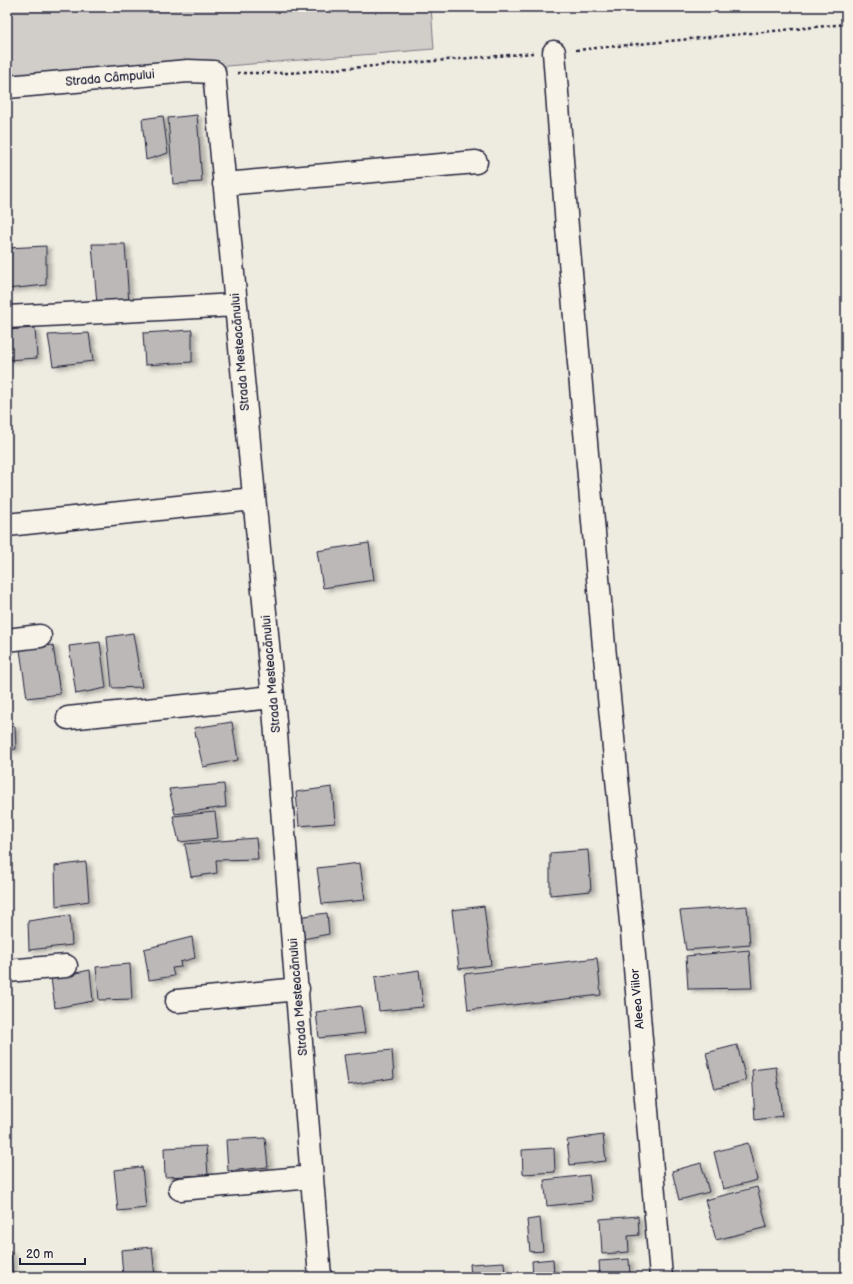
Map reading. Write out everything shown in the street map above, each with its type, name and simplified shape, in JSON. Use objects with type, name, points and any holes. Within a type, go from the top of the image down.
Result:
[{"type":"street","name":"Aleea Viilor","points":[[554,52],[570,259],[604,646],[632,939],[661,1277]]},
{"type":"street","name":"Strada Câmpului","points":[[7,87],[188,71],[214,72]]},
{"type":"street","name":"Strada Mesteacănului","points":[[214,72],[273,696],[298,989],[320,1277]]},
{"type":"street","points":[[224,184],[476,162]]},
{"type":"street","points":[[7,317],[236,305]]},
{"type":"street","points":[[7,525],[254,498]]},
{"type":"street","points":[[7,640],[40,636]]},
{"type":"street","points":[[68,718],[273,696]]},
{"type":"street","points":[[7,971],[66,966]]},
{"type":"street","points":[[177,1000],[298,989]]},
{"type":"street","points":[[180,1189],[312,1177]]},
{"type":"path","points":[[214,72],[288,73],[554,52],[846,24]]},
{"type":"shaded area","points":[[7,7],[431,7],[434,49],[7,84]]},
{"type":"building","points":[[197,115],[202,182],[173,184],[168,118]]},
{"type":"building","points":[[163,116],[168,153],[146,160],[142,119]]},
{"type":"building","points":[[92,244],[125,244],[129,304],[97,304]]},
{"type":"building","points":[[46,246],[46,285],[7,289],[7,248]]},
{"type":"building","points":[[35,328],[37,358],[7,360],[7,330]]},
{"type":"building","points":[[192,330],[192,362],[145,365],[143,333]]},
{"type":"building","points":[[89,333],[93,361],[53,366],[48,335]]},
{"type":"building","points":[[369,543],[374,580],[323,588],[317,551]]},
{"type":"building","points":[[133,633],[142,687],[112,688],[107,637]]},
{"type":"building","points":[[100,642],[106,688],[76,694],[69,646]]},
{"type":"building","points":[[53,645],[60,694],[27,698],[20,650]]},
{"type":"building","points":[[232,722],[238,760],[203,767],[194,728]]},
{"type":"building","points":[[15,726],[16,749],[7,750],[7,727]]},
{"type":"building","points":[[224,784],[226,807],[175,814],[169,789]]},
{"type":"building","points":[[332,787],[335,823],[299,826],[296,792]]},
{"type":"building","points":[[215,812],[218,838],[179,842],[173,816]]},
{"type":"building","points":[[256,838],[258,859],[216,860],[217,873],[191,877],[185,844]]},
{"type":"building","points":[[588,850],[591,891],[550,895],[550,853]]},
{"type":"building","points":[[86,862],[89,901],[56,906],[55,866]]},
{"type":"building","points":[[360,863],[365,900],[322,904],[317,868]]},
{"type":"building","points":[[484,906],[491,965],[459,969],[452,910]]},
{"type":"building","points":[[747,906],[750,945],[686,950],[680,911]]},
{"type":"building","points":[[327,913],[329,934],[303,939],[297,917]]},
{"type":"building","points":[[70,915],[72,945],[29,950],[28,921]]},
{"type":"building","points":[[192,937],[195,958],[180,962],[181,967],[172,968],[174,976],[149,980],[144,949]]},
{"type":"building","points":[[749,950],[752,988],[688,989],[686,956]]},
{"type":"building","points":[[597,958],[601,995],[468,1010],[464,974]]},
{"type":"building","points":[[130,964],[132,999],[99,1000],[96,967]]},
{"type":"building","points":[[90,970],[93,1001],[55,1008],[51,978]]},
{"type":"building","points":[[419,970],[423,1007],[379,1011],[375,977]]},
{"type":"building","points":[[361,1006],[365,1033],[319,1038],[316,1012]]},
{"type":"building","points":[[737,1045],[746,1080],[715,1089],[706,1053]]},
{"type":"building","points":[[392,1050],[394,1078],[348,1085],[344,1055]]},
{"type":"building","points":[[776,1067],[782,1116],[755,1120],[752,1070]]},
{"type":"building","points":[[603,1135],[606,1161],[570,1165],[567,1140]]},
{"type":"building","points":[[265,1138],[268,1167],[228,1171],[226,1140]]},
{"type":"building","points":[[748,1143],[757,1180],[723,1189],[714,1152]]},
{"type":"building","points":[[206,1146],[208,1175],[165,1177],[164,1148]]},
{"type":"building","points":[[554,1148],[555,1172],[523,1174],[522,1150]]},
{"type":"building","points":[[701,1163],[709,1192],[679,1200],[672,1171]]},
{"type":"building","points":[[142,1167],[146,1208],[118,1211],[114,1170]]},
{"type":"building","points":[[589,1175],[592,1201],[547,1206],[544,1180]]},
{"type":"building","points":[[757,1187],[767,1227],[716,1240],[705,1200]]},
{"type":"building","points":[[638,1216],[639,1235],[628,1236],[629,1252],[602,1254],[600,1219]]},
{"type":"building","points":[[540,1218],[543,1251],[530,1252],[527,1220]]},
{"type":"building","points":[[152,1247],[155,1277],[123,1277],[121,1250]]},
{"type":"building","points":[[7,1252],[11,1252],[13,1277],[7,1277]]},
{"type":"building","points":[[553,1259],[554,1277],[533,1277],[532,1261]]},
{"type":"building","points":[[629,1259],[630,1277],[600,1277],[599,1261]]},
{"type":"building","points":[[504,1262],[505,1277],[471,1277],[470,1264]]}]
